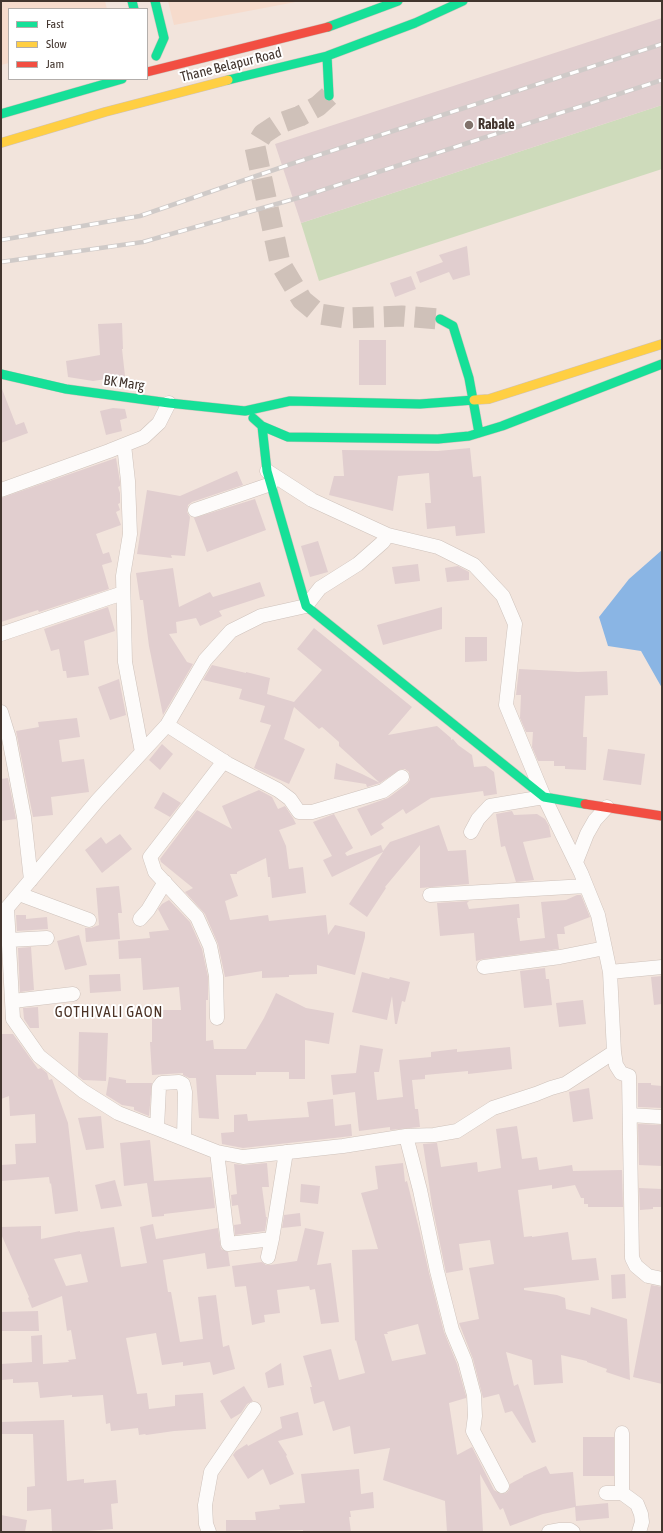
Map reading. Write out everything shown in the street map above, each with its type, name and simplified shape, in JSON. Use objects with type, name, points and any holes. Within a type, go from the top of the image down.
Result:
[{"type":"street","points":[[155,1],[164,38],[156,56]]},
{"type":"street","name":"Thane Belapur Road","points":[[148,72],[319,30],[398,1]]},
{"type":"street","name":"Thane Belapur Road","points":[[1,143],[104,112],[327,56],[415,23],[463,1]]},
{"type":"street","points":[[148,48],[156,56],[161,69]]},
{"type":"street","points":[[327,56],[328,96]]},
{"type":"street","points":[[1,114],[119,80]]},
{"type":"street","points":[[440,319],[452,326],[469,378],[479,433]]},
{"type":"street","name":"BK Marg","points":[[1,374],[66,389],[169,403],[245,411],[290,401],[420,404],[489,399],[662,344]]},
{"type":"street","points":[[245,411],[262,426],[288,437],[438,438],[469,436],[502,426],[662,364]]},
{"type":"street","points":[[1,490],[144,437],[159,423],[169,403]]},
{"type":"street","points":[[262,426],[269,478],[306,606],[544,797]]},
{"type":"street","points":[[124,445],[128,481],[130,534],[123,576],[124,662],[142,752]]},
{"type":"street","points":[[195,510],[269,478]]},
{"type":"street","points":[[269,478],[312,500],[388,535],[438,547],[474,565],[503,596],[515,624],[506,705],[544,797],[576,862],[598,915],[610,972],[616,1065],[621,1073],[630,1076],[632,1258],[636,1266],[648,1276],[662,1279]]},
{"type":"street","points":[[388,535],[383,542],[358,564],[320,588],[306,606],[261,616],[231,631],[205,660],[167,725],[97,802],[19,894],[4,902],[9,940],[13,1001],[7,1017],[40,1056],[83,1091],[118,1113],[217,1152],[243,1157],[457,1131],[492,1108],[564,1084],[614,1052]]},
{"type":"street","points":[[1,634],[123,593]]},
{"type":"street","points":[[1,712],[9,738],[24,817],[31,880]]},
{"type":"street","points":[[167,725],[224,762],[278,790],[290,799],[299,812],[312,812],[383,790],[402,777]]},
{"type":"street","points":[[217,1018],[216,976],[210,946],[197,917],[155,872],[150,857],[224,762]]},
{"type":"street","points":[[470,832],[478,819],[490,806],[544,797],[662,816]]},
{"type":"street","points":[[576,862],[587,834],[595,820],[607,807]]},
{"type":"street","points":[[140,918],[148,910],[165,882]]},
{"type":"street","points":[[430,896],[586,886]]},
{"type":"street","points":[[19,894],[89,920]]},
{"type":"street","points":[[9,940],[47,938]]},
{"type":"street","points":[[484,967],[560,957],[605,948]]},
{"type":"street","points":[[610,972],[662,967]]},
{"type":"street","points":[[13,1001],[72,994]]},
{"type":"street","points":[[157,1128],[159,1087],[162,1083],[179,1082],[183,1084],[185,1096],[184,1139]]},
{"type":"street","points":[[630,1115],[662,1117]]},
{"type":"street","points":[[406,1136],[452,1330],[465,1361],[474,1395],[475,1416],[473,1431],[502,1486]]},
{"type":"street","points":[[217,1152],[228,1244],[272,1239]]},
{"type":"street","points":[[268,1257],[286,1152]]},
{"type":"street","points":[[209,1532],[206,1524],[205,1505],[211,1472],[254,1409]]},
{"type":"street","points":[[622,1433],[622,1494]]},
{"type":"street","points":[[606,1493],[622,1494],[637,1504],[642,1522],[639,1532]]},
{"type":"street","points":[[549,1532],[570,1530],[573,1532]]},
{"type":"shaded area","points":[[1,1],[105,1],[107,8],[8,8],[8,63],[1,65]]},
{"type":"shaded area","points":[[168,1],[301,1],[174,25]]},
{"type":"green space","points":[[662,105],[662,169],[319,281],[301,223]]},
{"type":"water","points":[[662,550],[662,688],[641,651],[608,646],[599,617],[629,579]]},
{"type":"building","name":"Rabale","points":[[662,18],[662,105],[301,223],[275,144]]},
{"type":"building","points":[[467,246],[470,275],[453,280],[449,272],[420,283],[416,272],[443,262],[439,255]]},
{"type":"building","points":[[411,276],[416,289],[395,297],[390,283]]},
{"type":"building","points":[[122,323],[122,349],[125,376],[93,381],[68,377],[66,361],[100,355],[98,324]]},
{"type":"building","points":[[359,340],[386,340],[386,385],[359,385]]},
{"type":"building","points":[[1,389],[16,425],[24,422],[28,433],[1,443]]},
{"type":"building","points":[[113,408],[125,409],[127,418],[120,420],[122,431],[106,435],[100,411]]},
{"type":"building","points":[[470,448],[473,477],[481,476],[485,533],[456,536],[455,526],[427,529],[425,503],[431,503],[429,473],[398,476],[393,511],[329,495],[334,476],[344,476],[342,450],[438,451]]},
{"type":"building","points":[[116,458],[120,482],[120,486],[118,487],[120,493],[120,503],[118,504],[120,510],[116,512],[121,525],[96,534],[103,554],[109,552],[112,562],[102,565],[109,589],[39,612],[38,610],[1,622],[1,498]]},
{"type":"building","points":[[237,471],[243,485],[192,502],[188,505],[187,512],[190,517],[185,556],[171,555],[172,558],[137,554],[147,490],[180,496]]},
{"type":"building","points":[[255,499],[266,530],[207,552],[194,518]]},
{"type":"building","points":[[318,541],[328,572],[310,577],[301,546]]},
{"type":"building","points":[[418,564],[420,581],[395,584],[392,567]]},
{"type":"building","points":[[458,566],[469,572],[469,580],[447,582],[445,568]]},
{"type":"building","points":[[173,568],[179,607],[210,592],[213,597],[260,582],[265,596],[219,611],[222,616],[200,626],[196,618],[176,622],[177,633],[169,634],[187,662],[193,664],[163,715],[149,646],[143,600],[140,600],[136,573]]},
{"type":"building","points":[[108,607],[115,631],[84,641],[89,675],[67,678],[66,671],[63,671],[59,649],[51,651],[44,629]]},
{"type":"building","points":[[442,607],[442,629],[383,645],[377,625]]},
{"type":"building","points":[[314,628],[412,707],[388,735],[437,726],[451,738],[451,740],[453,739],[458,745],[472,755],[474,767],[486,766],[494,772],[497,794],[484,796],[483,791],[431,798],[406,814],[403,809],[381,824],[384,828],[371,836],[357,809],[388,798],[407,784],[410,780],[409,772],[405,769],[401,769],[380,783],[339,746],[339,742],[322,727],[319,729],[294,707],[284,739],[305,749],[289,784],[254,768],[271,725],[260,722],[265,706],[239,699],[242,689],[203,680],[212,665],[246,672],[270,678],[267,694],[294,702],[322,670],[297,649]]},
{"type":"building","points":[[465,637],[487,637],[487,661],[465,662]]},
{"type":"building","points":[[519,669],[578,672],[607,671],[608,695],[585,696],[583,737],[587,737],[586,770],[565,769],[565,766],[554,766],[554,761],[538,761],[532,747],[533,732],[526,732],[520,718],[521,695],[516,695]]},
{"type":"building","points":[[119,679],[126,715],[110,720],[98,687]]},
{"type":"building","points":[[77,718],[80,737],[59,740],[62,762],[84,759],[89,792],[51,797],[53,815],[33,817],[16,731],[39,727],[38,722]]},
{"type":"building","points":[[162,744],[173,754],[160,770],[149,760]]},
{"type":"building","points":[[608,749],[645,754],[641,785],[603,780]]},
{"type":"building","points":[[336,763],[380,783],[367,787],[366,784],[334,779]]},
{"type":"building","points":[[8,778],[16,819],[1,821],[1,779]]},
{"type":"building","points":[[259,790],[272,797],[278,809],[285,806],[296,824],[279,830],[286,846],[289,869],[303,867],[306,893],[272,898],[266,858],[237,872],[237,874],[230,874],[238,896],[225,901],[230,920],[268,915],[269,921],[326,915],[328,935],[335,925],[365,932],[355,975],[317,965],[317,974],[262,978],[262,971],[225,977],[218,944],[205,914],[185,892],[193,888],[161,862],[160,859],[197,810],[232,829],[222,806]]},
{"type":"building","points":[[163,792],[181,803],[170,817],[154,808]]},
{"type":"building","points":[[512,811],[514,815],[537,814],[545,819],[549,826],[551,837],[523,842],[534,880],[516,882],[505,846],[501,847],[496,814]]},
{"type":"building","points":[[334,814],[353,848],[345,853],[347,856],[381,845],[383,851],[390,842],[439,825],[448,851],[466,850],[469,884],[420,888],[420,845],[385,887],[386,888],[367,917],[349,904],[383,852],[332,877],[323,860],[332,856],[313,822]]},
{"type":"building","points":[[120,834],[132,849],[102,873],[85,850],[101,837],[106,844]]},
{"type":"building","points":[[119,886],[122,913],[118,913],[120,939],[86,942],[85,928],[91,928],[99,925],[96,888]]},
{"type":"building","points":[[577,895],[581,895],[590,917],[564,927],[565,934],[557,934],[559,949],[476,961],[474,933],[440,936],[437,903],[469,901],[467,903],[469,909],[519,904],[520,918],[517,918],[520,941],[545,938],[541,902],[566,900]]},
{"type":"building","points":[[169,900],[190,922],[202,949],[208,977],[208,1000],[206,1000],[206,1041],[213,1040],[214,1049],[246,1049],[264,1018],[276,993],[306,1008],[334,1013],[329,1044],[305,1040],[305,1079],[289,1079],[289,1072],[256,1072],[256,1075],[216,1075],[219,1119],[199,1118],[196,1078],[189,1078],[183,1075],[183,1073],[152,1075],[150,1042],[152,1042],[152,1010],[181,1010],[179,987],[143,990],[141,958],[119,959],[118,941],[150,938],[149,932],[169,930],[158,909],[162,904]]},
{"type":"building","points":[[16,915],[26,915],[26,919],[47,917],[48,929],[17,931]]},
{"type":"building","points":[[79,935],[87,965],[65,970],[57,941]]},
{"type":"building","points":[[31,947],[34,990],[20,992],[18,948]]},
{"type":"building","points":[[545,968],[546,979],[549,979],[552,1005],[524,1008],[520,971]]},
{"type":"building","points":[[362,972],[389,979],[390,977],[410,982],[405,1002],[402,1001],[397,1024],[395,1024],[392,996],[387,1020],[352,1012]]},
{"type":"building","points":[[120,974],[121,991],[90,993],[89,975]]},
{"type":"building","points":[[662,976],[662,1004],[654,1005],[651,977]]},
{"type":"building","points":[[583,1000],[586,1024],[559,1027],[556,1003]]},
{"type":"building","points":[[38,1007],[39,1028],[30,1028],[24,1019],[23,1008]]},
{"type":"building","points":[[79,1032],[108,1033],[106,1081],[83,1080],[78,1076]]},
{"type":"building","points":[[1,1034],[13,1034],[38,1069],[41,1068],[47,1073],[49,1080],[52,1079],[68,1123],[78,1211],[55,1214],[49,1177],[1,1181],[1,1165],[16,1164],[15,1144],[36,1143],[35,1114],[10,1116],[9,1096],[1,1099]]},
{"type":"building","points":[[360,1045],[383,1049],[379,1072],[374,1072],[377,1100],[403,1097],[399,1060],[431,1057],[431,1052],[457,1049],[457,1052],[510,1047],[512,1069],[468,1074],[468,1071],[425,1075],[425,1079],[412,1080],[415,1109],[418,1109],[420,1127],[390,1130],[390,1127],[359,1131],[355,1092],[333,1095],[331,1075],[356,1073]]},
{"type":"building","points":[[109,1077],[126,1080],[126,1083],[152,1083],[149,1116],[134,1110],[134,1107],[122,1105],[106,1095]]},
{"type":"building","points":[[638,1083],[651,1083],[651,1085],[662,1086],[662,1108],[638,1107]]},
{"type":"building","points":[[589,1088],[593,1119],[573,1122],[569,1092]]},
{"type":"building","points":[[333,1099],[335,1126],[351,1124],[352,1136],[243,1148],[222,1144],[221,1133],[234,1132],[234,1115],[247,1114],[248,1121],[309,1117],[307,1102]]},
{"type":"building","points":[[101,1116],[104,1148],[86,1150],[78,1118]]},
{"type":"building","points":[[638,1124],[662,1125],[662,1166],[639,1165]]},
{"type":"building","points":[[517,1126],[522,1159],[537,1157],[539,1170],[572,1165],[573,1171],[622,1170],[623,1207],[588,1207],[588,1204],[584,1204],[584,1198],[581,1198],[575,1185],[552,1189],[552,1185],[518,1190],[524,1237],[568,1232],[572,1260],[596,1258],[599,1280],[524,1288],[524,1290],[557,1295],[565,1298],[566,1309],[590,1315],[591,1307],[627,1319],[630,1380],[606,1372],[607,1369],[587,1361],[561,1355],[563,1383],[534,1385],[532,1360],[506,1352],[514,1386],[518,1384],[536,1442],[532,1443],[512,1411],[505,1413],[499,1394],[483,1398],[473,1359],[459,1323],[479,1319],[469,1268],[494,1264],[490,1240],[459,1244],[463,1270],[446,1273],[432,1205],[423,1144],[437,1143],[441,1167],[477,1162],[478,1172],[501,1168],[496,1129]]},
{"type":"building","points":[[150,1140],[154,1181],[211,1177],[215,1208],[164,1214],[164,1216],[152,1217],[147,1183],[124,1186],[120,1143]]},
{"type":"building","points":[[267,1163],[269,1187],[262,1187],[267,1217],[265,1231],[235,1235],[234,1225],[241,1224],[238,1205],[232,1206],[231,1195],[237,1194],[234,1164],[244,1165]]},
{"type":"building","points":[[403,1163],[405,1182],[407,1181],[444,1332],[457,1364],[466,1396],[466,1398],[449,1403],[457,1455],[472,1447],[494,1490],[501,1494],[506,1493],[509,1490],[510,1484],[523,1476],[546,1466],[550,1474],[573,1472],[576,1506],[608,1503],[609,1518],[576,1521],[575,1507],[543,1514],[510,1526],[503,1508],[500,1510],[480,1474],[483,1532],[447,1532],[445,1501],[383,1480],[390,1448],[354,1454],[350,1426],[333,1431],[324,1401],[314,1404],[310,1387],[312,1387],[303,1356],[331,1349],[339,1380],[365,1373],[356,1340],[355,1341],[352,1250],[378,1249],[361,1193],[378,1189],[375,1166]],"holes":[[[418,1324],[426,1354],[392,1361],[384,1334]]]},
{"type":"building","points":[[115,1180],[122,1206],[101,1209],[95,1185]]},
{"type":"building","points":[[301,1184],[320,1186],[318,1204],[300,1202]]},
{"type":"building","points":[[639,1188],[662,1189],[662,1207],[653,1207],[653,1209],[640,1210]]},
{"type":"building","points":[[300,1213],[301,1226],[282,1228],[284,1215]]},
{"type":"building","points":[[153,1224],[156,1239],[218,1228],[221,1249],[228,1252],[230,1266],[207,1269],[205,1253],[163,1260],[168,1292],[171,1292],[180,1342],[203,1339],[198,1297],[216,1295],[223,1347],[229,1345],[235,1369],[213,1375],[210,1362],[183,1366],[183,1362],[162,1365],[156,1333],[126,1338],[137,1394],[147,1393],[149,1409],[175,1406],[175,1395],[203,1393],[206,1429],[146,1435],[139,1435],[138,1428],[111,1431],[110,1423],[106,1424],[103,1395],[72,1397],[72,1395],[40,1398],[38,1382],[13,1383],[13,1379],[2,1380],[1,1364],[32,1362],[31,1336],[42,1335],[43,1364],[69,1362],[68,1360],[76,1359],[71,1330],[67,1331],[62,1296],[32,1308],[28,1298],[29,1297],[1,1234],[1,1227],[41,1226],[41,1239],[80,1231],[114,1227],[121,1267],[147,1263],[140,1227]],"holes":[[[81,1254],[88,1282],[66,1286],[54,1259]]]},
{"type":"building","points":[[305,1228],[324,1232],[317,1265],[331,1263],[339,1322],[321,1324],[315,1289],[310,1290],[309,1286],[277,1290],[280,1313],[264,1315],[265,1322],[252,1325],[246,1286],[235,1287],[232,1266],[262,1262],[266,1265],[270,1265],[297,1261]]},
{"type":"building","points":[[625,1274],[626,1298],[612,1299],[611,1275]]},
{"type":"building","points":[[651,1285],[662,1287],[662,1384],[633,1377]]},
{"type":"building","points":[[38,1311],[39,1331],[1,1331],[1,1312]]},
{"type":"building","points":[[281,1363],[284,1385],[268,1388],[265,1373]]},
{"type":"building","points":[[244,1386],[253,1401],[247,1404],[241,1413],[231,1419],[220,1401]]},
{"type":"building","points":[[298,1412],[303,1435],[278,1441],[287,1455],[286,1456],[294,1474],[270,1485],[263,1469],[248,1479],[233,1455],[236,1451],[247,1444],[248,1446],[282,1428],[280,1417]]},
{"type":"building","points":[[64,1420],[67,1481],[84,1479],[84,1483],[116,1480],[118,1503],[111,1504],[113,1529],[52,1532],[51,1509],[27,1511],[27,1487],[35,1486],[33,1434],[1,1434],[1,1422]]},
{"type":"building","points":[[583,1437],[614,1437],[614,1476],[583,1476]]},
{"type":"building","points":[[359,1469],[361,1494],[373,1492],[374,1508],[350,1511],[351,1517],[349,1517],[351,1532],[303,1532],[303,1530],[226,1532],[226,1520],[256,1520],[255,1512],[280,1509],[279,1505],[305,1503],[301,1474]]},
{"type":"building","points":[[1,1515],[27,1520],[25,1532],[1,1532]]},
{"type":"tunnel","points":[[329,96],[318,106],[300,116],[278,124],[263,134],[255,147],[280,263],[302,300],[319,314],[345,318],[402,316],[440,319]]},
{"type":"railway","points":[[1,240],[140,216],[291,164],[662,44]]},
{"type":"railway","points":[[1,262],[143,242],[301,197],[662,80]]},
{"type":"traffic: fast","points":[[132,1],[134,8]]},
{"type":"traffic: fast","points":[[155,1],[164,38],[156,56]]},
{"type":"traffic: fast","points":[[328,27],[398,1]]},
{"type":"traffic: fast","points":[[228,80],[327,56],[415,23],[463,1]]},
{"type":"traffic: fast","points":[[327,56],[329,96]]},
{"type":"traffic: fast","points":[[1,114],[119,80]]},
{"type":"traffic: fast","points":[[440,319],[453,326],[469,378],[479,433]]},
{"type":"traffic: fast","points":[[253,418],[262,426],[288,437],[438,439],[469,436],[502,426],[662,364]]},
{"type":"traffic: fast","points":[[1,374],[66,389],[169,403],[245,411],[290,401],[420,404],[474,400]]},
{"type":"traffic: fast","points":[[262,426],[267,471],[306,606],[544,797],[585,804]]},
{"type":"traffic: slow","points":[[1,143],[105,112],[228,80]]},
{"type":"traffic: slow","points":[[474,400],[489,399],[662,344]]},
{"type":"traffic: jam","points":[[148,72],[328,27]]},
{"type":"traffic: jam","points":[[585,804],[662,816]]},
{"type":"place","name":"Rabale","points":[[469,125]]},
{"type":"district","name":"GOTHIVALI GAON","points":[[109,1012]]}]
